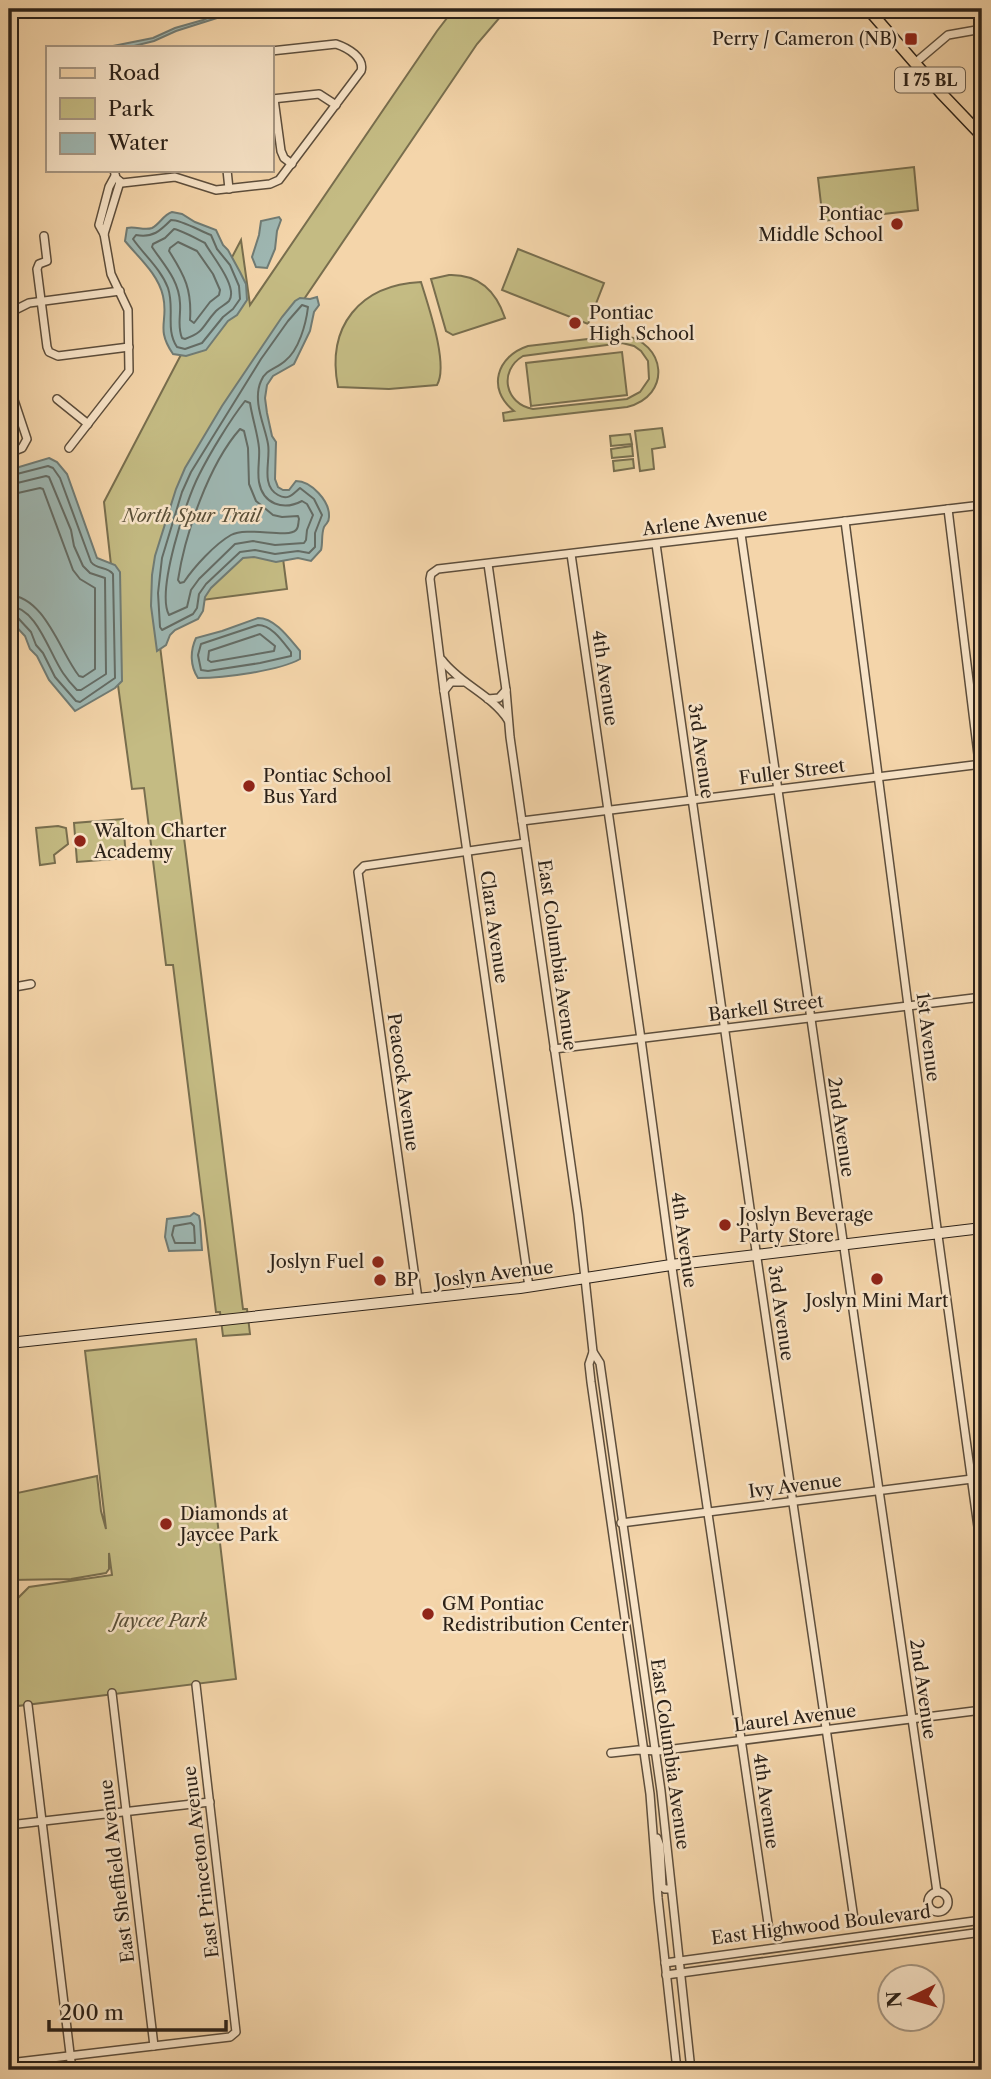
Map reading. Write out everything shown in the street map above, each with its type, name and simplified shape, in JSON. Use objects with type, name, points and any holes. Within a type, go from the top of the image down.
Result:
[{"type":"main road","name":"I 75 BL","points":[[868,9],[982,136]]},
{"type":"main road","name":"Joslyn Avenue","points":[[9,1343],[529,1287],[671,1265],[982,1228]]},
{"type":"street","points":[[915,63],[948,35],[982,29]]},
{"type":"street","points":[[69,448],[127,374],[128,310],[110,272],[104,234],[116,176],[126,183],[171,174],[210,190],[274,183],[282,178],[362,70],[363,65],[360,59],[344,47],[332,44],[273,51]]},
{"type":"street","points":[[292,164],[284,158],[281,151],[273,99],[319,94],[336,105]]},
{"type":"street","points":[[227,172],[229,189]]},
{"type":"street","points":[[44,236],[47,261],[39,264],[37,269],[47,349],[52,355],[129,347]]},
{"type":"street","points":[[9,313],[26,304],[41,301],[120,291]]},
{"type":"street","points":[[9,320],[17,309]]},
{"type":"street","points":[[9,385],[26,436],[23,447],[9,453]]},
{"type":"street","points":[[57,399],[88,424]]},
{"type":"street","name":"Arlene Avenue","points":[[432,573],[438,569],[982,505]]},
{"type":"street","points":[[948,509],[982,787]]},
{"type":"street","name":"1st Avenue","points":[[845,521],[982,1556]]},
{"type":"street","name":"2nd Avenue","points":[[741,534],[937,1892]]},
{"type":"street","name":"3rd Avenue","points":[[656,544],[854,1919]]},
{"type":"street","name":"4th Avenue","points":[[571,554],[671,1265],[769,1930]]},
{"type":"street","name":"East Columbia Avenue","points":[[488,564],[585,1278],[593,1352],[589,1364],[644,1750],[677,2070]]},
{"type":"street","name":"Clara Avenue","points":[[432,573],[444,691],[529,1287]]},
{"type":"street","points":[[442,660],[463,682],[488,699],[508,721]]},
{"type":"street","points":[[444,691],[451,682],[463,682]]},
{"type":"street","points":[[488,699],[499,698],[506,690]]},
{"type":"street","name":"Fuller Street","points":[[522,821],[981,765]]},
{"type":"street","points":[[467,851],[525,843]]},
{"type":"street","name":"Peacock Avenue","points":[[418,1299],[358,876],[359,869],[364,866],[467,851]]},
{"type":"street","points":[[9,988],[31,984]]},
{"type":"street","name":"Barkell Street","points":[[554,1049],[982,997]]},
{"type":"street","name":"East Columbia Avenue","points":[[593,1352],[600,1363],[666,1831],[691,2070]]},
{"type":"street","name":"East Columbia Avenue","points":[[597,1424],[603,1425],[608,1461],[616,1485]]},
{"type":"street","name":"Ivy Avenue","points":[[621,1523],[972,1479]]},
{"type":"street","name":"East Columbia Avenue","points":[[616,1564],[624,1584],[630,1622],[636,1624]]},
{"type":"street","name":"East Princeton Avenue","points":[[154,2046],[230,2037],[237,2029],[197,1685]]},
{"type":"street","name":"East Sheffield Avenue","points":[[112,1693],[154,2046]]},
{"type":"street","points":[[28,1704],[72,2070]]},
{"type":"street","name":"Laurel Avenue","points":[[611,1753],[741,1741],[982,1710]]},
{"type":"street","points":[[9,1825],[210,1802]]},
{"type":"street","name":"East Columbia Avenue","points":[[653,1827],[660,1846],[662,1887],[671,1889]]},
{"type":"street","name":"East Highwood Boulevard","points":[[665,1963],[982,1920]]},
{"type":"street","name":"East Highwood Boulevard","points":[[666,1975],[982,1932]]},
{"type":"street","points":[[9,2063],[154,2046]]},
{"type":"green space","name":"North Spur Trail","points":[[454,9],[507,9],[477,44],[258,367],[287,589],[155,606],[243,1309],[247,1309],[250,1334],[223,1336],[220,1312],[216,1312],[173,965],[166,965],[144,788],[132,789],[108,611],[116,610],[104,502],[241,240],[250,305]]},
{"type":"green space","points":[[914,167],[918,210],[823,221],[818,178]]},
{"type":"green space","points":[[518,249],[604,283],[588,324],[502,290]]},
{"type":"green space","points":[[449,275],[469,278],[484,286],[497,300],[505,318],[453,335],[446,331],[431,279]]},
{"type":"green space","points":[[421,282],[439,350],[441,364],[437,385],[389,389],[338,387],[337,345],[352,313],[365,300],[381,291]]},
{"type":"green space","points":[[622,335],[637,340],[648,348],[655,358],[657,381],[652,392],[642,401],[627,407],[504,421],[503,413],[514,411],[500,393],[499,374],[509,357],[528,346]],"holes":[[[622,343],[634,346],[648,361],[649,379],[640,392],[627,399],[533,409],[516,401],[508,386],[510,370],[523,356]]]},
{"type":"green space","points":[[622,352],[627,395],[531,406],[526,363]]},
{"type":"green space","points":[[662,428],[665,447],[652,449],[654,469],[640,471],[635,431]]},
{"type":"green space","points":[[630,434],[632,444],[611,446],[610,436]]},
{"type":"green space","points":[[632,446],[633,456],[612,458],[611,449]]},
{"type":"green space","points":[[633,459],[634,468],[614,471],[613,461]]},
{"type":"green space","points":[[123,819],[126,858],[77,862],[74,823]]},
{"type":"green space","points":[[36,828],[66,828],[68,844],[54,855],[55,863],[40,865]]},
{"type":"green space","name":"Jaycee Park","points":[[196,1339],[236,1679],[9,1707],[9,1600],[18,1598],[29,1587],[112,1575],[109,1553],[109,1569],[106,1573],[71,1579],[11,1580],[9,1513],[17,1493],[97,1476],[106,1529],[85,1351]]},
{"type":"water","points":[[226,9],[234,9],[220,17],[154,41],[134,46],[113,46],[153,38]]},
{"type":"water","points":[[172,212],[216,230],[246,284],[247,300],[237,315],[228,321],[206,350],[186,356],[173,354],[168,345],[164,331],[161,288],[125,241],[127,228],[152,228]]},
{"type":"water","points":[[279,217],[281,220],[275,249],[267,268],[256,267],[252,257],[261,221]]},
{"type":"water","points":[[317,297],[319,305],[294,364],[273,376],[267,385],[265,398],[272,436],[276,442],[275,479],[278,487],[289,490],[296,481],[308,484],[326,505],[329,519],[323,530],[321,550],[311,561],[298,558],[276,562],[254,557],[243,558],[211,588],[198,619],[175,630],[166,645],[157,651],[151,606],[152,575],[155,556],[185,468],[222,406],[282,317],[300,298]]},
{"type":"water","points":[[49,458],[57,462],[67,474],[97,558],[115,565],[120,572],[122,681],[115,688],[75,711],[49,680],[25,636],[9,619],[9,470]]},
{"type":"water","points":[[258,618],[270,621],[281,630],[300,651],[300,659],[265,670],[198,678],[193,669],[192,658],[196,638]]},
{"type":"water","points":[[194,1213],[199,1216],[202,1250],[169,1251],[165,1237],[167,1219]]},
{"type":"place","name":"Perry / Cameron (NB)","points":[[911,39]]},
{"type":"place","name":"Pontiac Middle School","points":[[897,224]]},
{"type":"place","name":"Pontiac High School","points":[[575,323]]},
{"type":"place","name":"Pontiac School Bus Yard","points":[[249,786]]},
{"type":"place","name":"Walton Charter Academy","points":[[80,841]]},
{"type":"place","name":"Joslyn Beverage Party Store","points":[[725,1225]]},
{"type":"place","name":"Joslyn Fuel","points":[[378,1262]]},
{"type":"place","name":"Joslyn Mini Mart","points":[[877,1279]]},
{"type":"place","name":"BP","points":[[380,1280]]},
{"type":"place","name":"Diamonds at Jaycee Park","points":[[166,1524]]},
{"type":"place","name":"GM Pontiac Redistribution Center","points":[[428,1614]]}]
